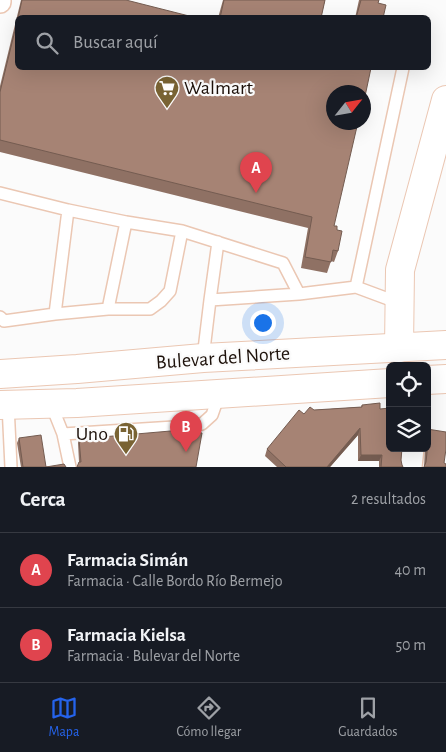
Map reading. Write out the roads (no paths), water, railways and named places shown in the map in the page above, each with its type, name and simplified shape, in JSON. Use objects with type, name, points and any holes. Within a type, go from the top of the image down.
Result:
[{"type":"main road","points":[[399,348],[400,270],[446,100]]},
{"type":"main road","name":"Bulevar del Norte","points":[[0,374],[203,358],[446,345]]},
{"type":"main road","points":[[431,380],[446,379]]},
{"type":"main road","name":"Bulevar del Norte","points":[[4,405],[51,404],[386,383]]},
{"type":"street","points":[[411,467],[413,452]]},
{"type":"lane","points":[[356,287],[402,70]]},
{"type":"lane","points":[[1,197],[182,231],[283,263],[299,294]]},
{"type":"lane","points":[[54,314],[68,210]]},
{"type":"lane","points":[[108,309],[126,222]]},
{"type":"lane","points":[[0,317],[4,321],[108,309],[150,308],[162,301],[170,291],[182,231]]},
{"type":"lane","points":[[203,358],[218,242]]},
{"type":"lane","points":[[210,300],[299,294],[356,287],[400,303]]},
{"type":"lane","points":[[63,434],[202,424],[212,414],[220,394]]},
{"type":"lane","points":[[51,404],[63,434],[70,467]]},
{"type":"lane","points":[[4,405],[11,467]]},
{"type":"place","name":"Walmart","points":[[167,109]]},
{"type":"place","name":"Farmacia Simán","points":[[256,193]]},
{"type":"place","name":"Farmacia Kielsa","points":[[186,452]]},
{"type":"place","name":"Uno","points":[[126,455]]}]
